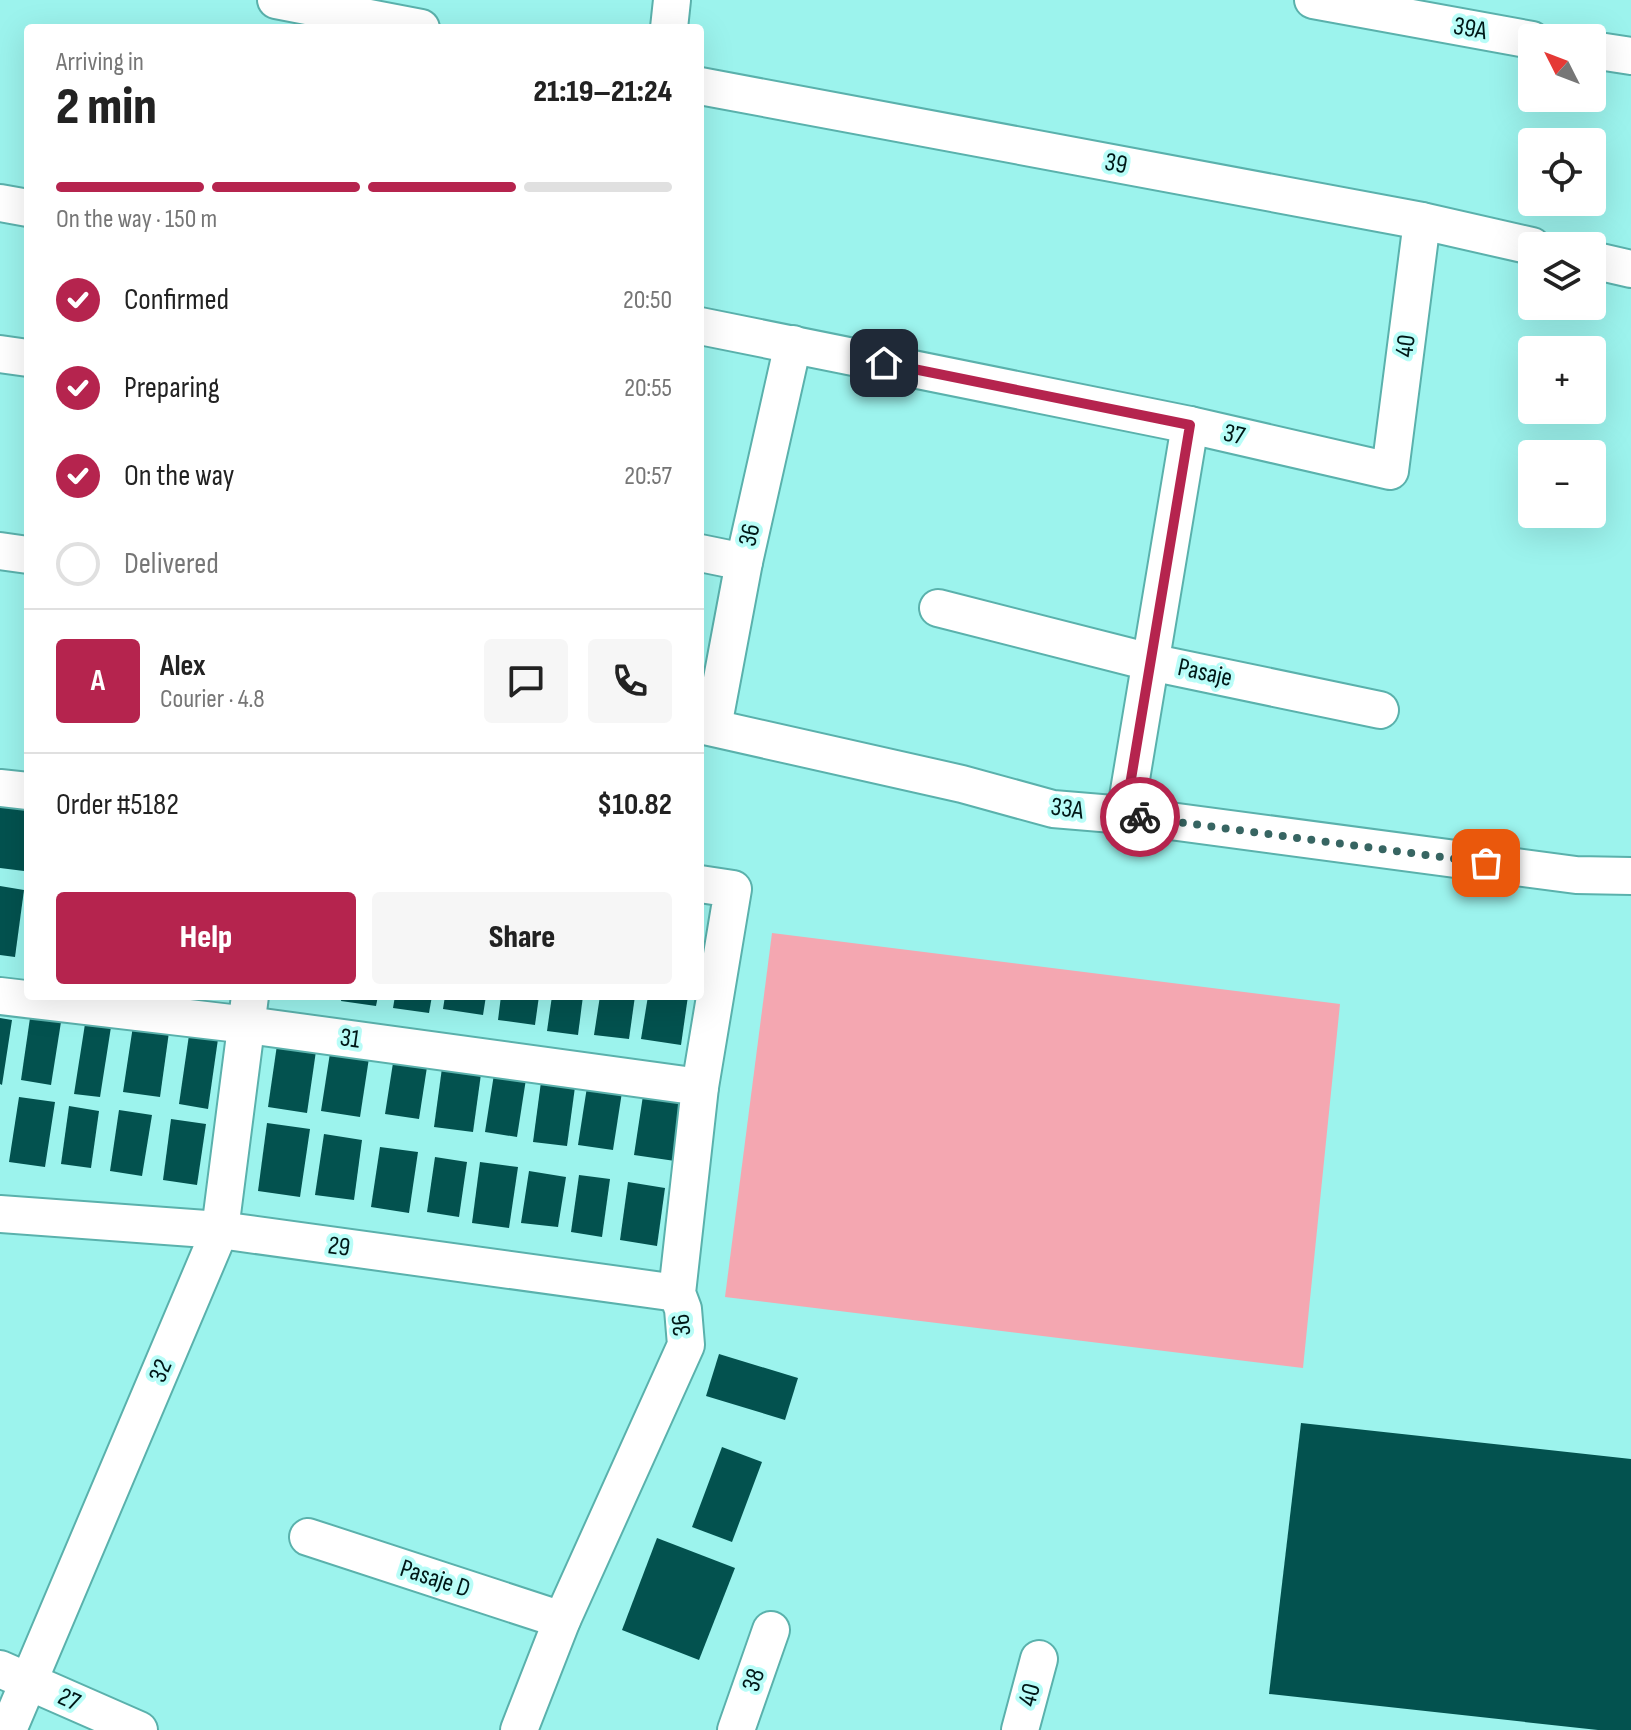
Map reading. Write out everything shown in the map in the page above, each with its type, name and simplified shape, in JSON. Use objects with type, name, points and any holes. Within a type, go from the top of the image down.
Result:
[{"type":"street","points":[[276,0],[400,24]]},
{"type":"street","points":[[669,24],[672,0]]},
{"type":"street","name":"39A","points":[[1313,0],[1456,13],[1518,35]]},
{"type":"street","points":[[1606,52],[1631,56]]},
{"type":"street","name":"39","points":[[704,87],[1422,221],[1518,243]]},
{"type":"street","points":[[0,203],[24,207]]},
{"type":"street","name":"40","points":[[1390,471],[1422,221]]},
{"type":"street","points":[[1606,263],[1631,269]]},
{"type":"street","name":"37","points":[[704,327],[1190,425],[1390,471]]},
{"type":"street","name":"36","points":[[706,726],[793,344]]},
{"type":"street","points":[[0,354],[24,357]]},
{"type":"street","points":[[1125,815],[1190,425]]},
{"type":"street","points":[[0,551],[24,554]]},
{"type":"street","points":[[704,554],[744,562]]},
{"type":"street","name":"Pasaje","points":[[938,608],[1150,662],[1380,710]]},
{"type":"street","name":"33A","points":[[706,726],[962,784],[1053,809],[1125,815],[1576,875],[1631,876]]},
{"type":"street","points":[[0,788],[24,791]]},
{"type":"street","name":"36","points":[[519,1730],[562,1620],[686,1345],[683,1309],[677,1293],[700,1087],[716,887]]},
{"type":"street","name":"31","points":[[0,996],[24,997]]},
{"type":"street","name":"31","points":[[71,1000],[249,1010],[700,1087]]},
{"type":"street","name":"32","points":[[8,1730],[15,1675],[220,1230],[249,1010]]},
{"type":"street","name":"29","points":[[0,1214],[220,1230],[677,1293]]},
{"type":"street","name":"Pasaje D","points":[[308,1537],[562,1620]]},
{"type":"street","name":"38","points":[[736,1730],[771,1630]]},
{"type":"street","name":"40","points":[[1020,1730],[1039,1659]]},
{"type":"street","name":"27","points":[[15,1675],[139,1730]]},
{"type":"shaded area","points":[[772,933],[1340,1004],[1303,1368],[725,1297]]},
{"type":"building","points":[[0,804],[24,808],[24,871],[0,868]]},
{"type":"building","points":[[0,886],[24,890],[15,957],[0,955]]},
{"type":"building","points":[[341,1000],[377,1000],[376,1006]]},
{"type":"building","points":[[394,1000],[431,1000],[429,1013],[393,1008]]},
{"type":"building","points":[[444,1000],[485,1000],[483,1015],[443,1009]]},
{"type":"building","points":[[500,1000],[538,1000],[535,1025],[498,1020]]},
{"type":"building","points":[[551,1000],[582,1000],[578,1035],[547,1031]]},
{"type":"building","points":[[599,1000],[634,1000],[629,1039],[594,1035]]},
{"type":"building","points":[[647,1000],[687,1000],[681,1045],[641,1039]]},
{"type":"building","points":[[0,1018],[12,1020],[2,1085],[0,1084]]},
{"type":"building","points":[[30,1018],[61,1022],[51,1085],[21,1080]]},
{"type":"building","points":[[85,1024],[111,1027],[100,1097],[74,1094]]},
{"type":"building","points":[[133,1026],[169,1032],[160,1097],[123,1092]]},
{"type":"building","points":[[189,1035],[218,1039],[208,1109],[179,1104]]},
{"type":"building","points":[[277,1045],[316,1051],[307,1113],[268,1107]]},
{"type":"building","points":[[330,1053],[369,1058],[360,1117],[321,1111]]},
{"type":"building","points":[[393,1063],[427,1067],[419,1119],[385,1114]]},
{"type":"building","points":[[442,1068],[481,1074],[473,1132],[434,1127]]},
{"type":"building","points":[[494,1074],[526,1079],[517,1137],[485,1132]]},
{"type":"building","points":[[541,1082],[575,1087],[567,1146],[533,1142]]},
{"type":"building","points":[[587,1087],[622,1092],[613,1150],[578,1145]]},
{"type":"building","points":[[644,1089],[684,1095],[675,1161],[634,1155]]},
{"type":"building","points":[[19,1097],[55,1102],[45,1167],[9,1162]]},
{"type":"building","points":[[69,1106],[99,1111],[91,1168],[61,1164]]},
{"type":"building","points":[[119,1110],[152,1115],[142,1176],[110,1171]]},
{"type":"building","points":[[171,1119],[206,1124],[197,1185],[163,1180]]},
{"type":"building","points":[[267,1123],[310,1129],[300,1197],[258,1191]]},
{"type":"building","points":[[324,1134],[362,1140],[354,1200],[315,1195]]},
{"type":"building","points":[[380,1147],[418,1152],[409,1213],[371,1207]]},
{"type":"building","points":[[435,1157],[467,1162],[459,1217],[427,1212]]},
{"type":"building","points":[[480,1162],[518,1167],[509,1228],[472,1223]]},
{"type":"building","points":[[529,1171],[566,1177],[558,1227],[521,1223]]},
{"type":"building","points":[[579,1175],[610,1179],[602,1237],[571,1232]]},
{"type":"building","points":[[628,1182],[665,1188],[657,1246],[620,1240]]},
{"type":"building","points":[[719,1354],[798,1378],[785,1420],[706,1396]]},
{"type":"building","points":[[1301,1423],[1631,1459],[1631,1730],[1598,1730],[1269,1694]]},
{"type":"building","points":[[722,1447],[762,1462],[732,1542],[692,1527]]},
{"type":"building","points":[[657,1538],[735,1568],[699,1660],[622,1630]]},
{"type":"way so far","points":[[1140,817],[1486,863]]},
{"type":"route","points":[[884,363],[1190,425],[1125,815],[1140,817]]}]
